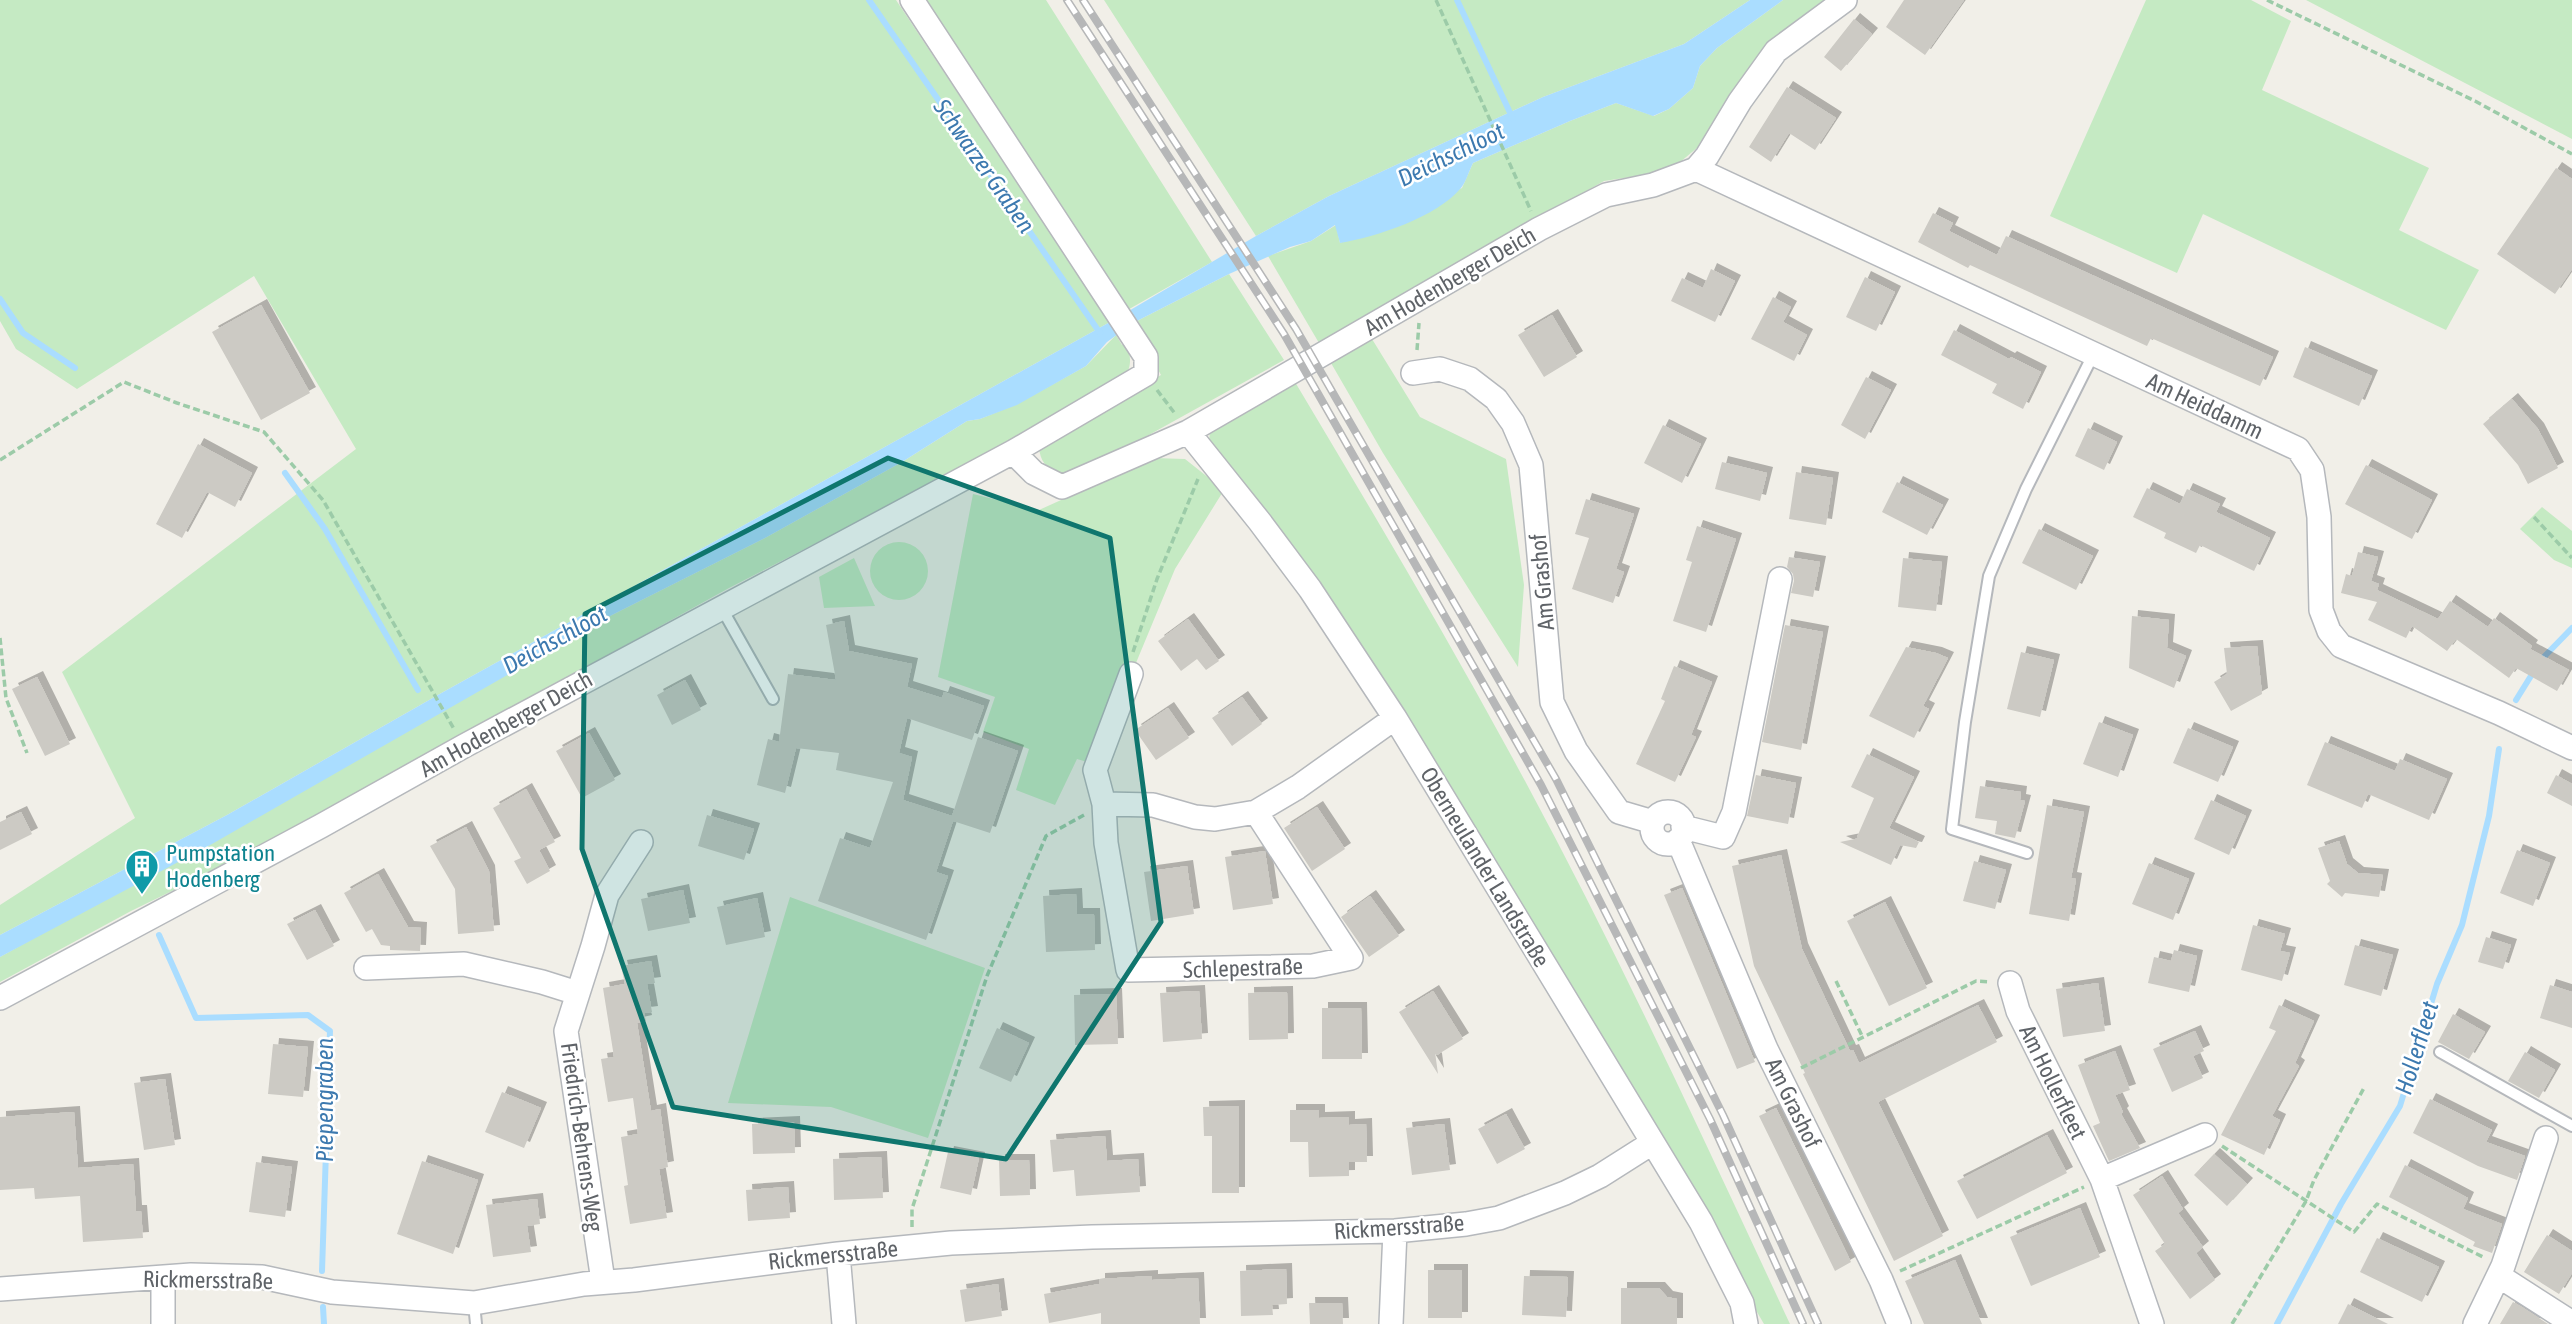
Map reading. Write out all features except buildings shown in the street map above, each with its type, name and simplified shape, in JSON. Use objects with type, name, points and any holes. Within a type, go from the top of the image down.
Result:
[{"type":"street","points":[[912,0],[1146,357],[1146,374]]},
{"type":"street","points":[[1696,169],[1776,51],[1845,0]]},
{"type":"street","name":"Am Hodenberger Deich","points":[[1013,452],[1034,473],[1062,487],[1188,432],[1539,229],[1606,195],[1653,185],[1696,169]]},
{"type":"street","name":"Am Heiddamm","points":[[1696,169],[2298,449],[2312,470],[2319,517],[2321,610],[2329,631],[2341,646],[2498,713],[2572,748]]},
{"type":"street","name":"Am Grashof","points":[[1413,373],[1440,369],[1470,379],[1496,399],[1513,423],[1531,465],[1552,702],[1576,751],[1619,812],[1653,822],[1652,829],[1659,841],[1672,844],[1681,834]]},
{"type":"street","name":"Am Hodenberger Deich","points":[[0,998],[721,607],[1013,452],[1146,374]]},
{"type":"street","name":"Oberneulander Landstraße","points":[[1188,432],[1261,522],[1310,589],[1395,718],[1701,1222],[1742,1303],[1746,1324]]},
{"type":"street","name":"Am Grashof","points":[[1681,834],[1723,836],[1734,812],[1780,579]]},
{"type":"street","name":"Schlepestraße","points":[[1131,674],[1095,770],[1104,804],[1106,843],[1128,970],[1313,966],[1351,958],[1256,812]]},
{"type":"street","points":[[1104,804],[1153,805],[1195,817],[1215,819],[1256,812],[1298,787],[1395,718]]},
{"type":"street","name":"Am Grashof","points":[[1681,834],[1780,1078],[1881,1280],[1899,1324]]},
{"type":"street","name":"Friedrich-Behrens-Weg","points":[[603,1281],[566,1031],[607,895],[641,842]]},
{"type":"street","points":[[366,968],[464,964],[577,993]]},
{"type":"street","name":"Am Hollerfleet","points":[[2010,982],[2018,1012],[2102,1179],[2152,1324]]},
{"type":"street","points":[[2102,1179],[2205,1135]]},
{"type":"street","points":[[2475,1324],[2501,1271],[2546,1138]]},
{"type":"street","name":"Rickmersstraße","points":[[0,1289],[163,1277],[262,1276],[332,1293],[475,1314],[603,1281],[634,1280],[912,1247],[1092,1237],[1395,1231],[1466,1224],[1510,1214],[1565,1193],[1652,1143]]},
{"type":"street","points":[[1391,1324],[1395,1231]]},
{"type":"street","points":[[838,1254],[844,1324]]},
{"type":"street","points":[[2501,1271],[2572,1323]]},
{"type":"street","points":[[163,1277],[163,1324]]},
{"type":"lane","points":[[2027,853],[1952,828],[1965,722],[1989,576],[2026,489],[2093,355]]},
{"type":"lane","points":[[721,607],[773,699]]},
{"type":"lane","points":[[2441,1052],[2572,1126]]},
{"type":"path","points":[[1436,0],[1539,229]]},
{"type":"path","points":[[2267,0],[2475,101],[2572,154]]},
{"type":"path","points":[[1413,373],[1420,300]]},
{"type":"path","points":[[1146,374],[1188,432]]},
{"type":"path","points":[[0,460],[124,382],[264,432],[323,500],[451,724]]},
{"type":"path","points":[[1131,674],[1129,666],[1157,579],[1208,457]]},
{"type":"path","points":[[2534,517],[2572,558]]},
{"type":"path","points":[[0,638],[6,698],[27,753]]},
{"type":"path","points":[[912,1247],[912,1209],[987,976],[1046,836],[1104,804]]},
{"type":"path","points":[[1836,981],[1863,1038]]},
{"type":"path","points":[[1780,1078],[1976,981],[2010,982]]},
{"type":"path","points":[[2232,1324],[2306,1201],[2314,1180],[2365,1086]]},
{"type":"path","points":[[2205,1135],[2354,1232],[2377,1204],[2501,1271]]},
{"type":"path","points":[[1881,1280],[2102,1179]]},
{"type":"highlighted area","points":[[888,458],[1110,538],[1161,922],[1006,1159],[673,1107],[582,849],[585,614]]},
{"type":"green space","points":[[0,0],[896,0],[1110,322],[227,815],[0,935],[0,905],[135,818],[62,672],[356,449],[254,276],[77,389],[16,349],[0,321]]},
{"type":"green space","points":[[925,0],[1046,0],[1212,262],[1124,312]]},
{"type":"green space","points":[[1104,0],[1750,0],[1684,44],[1543,97],[1329,196],[1256,236]]},
{"type":"green space","points":[[1783,0],[1830,0],[1704,142],[1679,163],[1650,174],[1604,181],[1319,343],[1268,256],[1311,241],[1336,225],[1340,243],[1462,188],[1473,163],[1616,103],[1654,116],[1669,109],[1693,88],[1700,66],[1717,48]]},
{"type":"green space","points":[[2146,0],[2251,0],[2291,21],[2262,90],[2429,168],[2399,230],[2479,270],[2446,330],[2203,214],[2177,273],[2050,216]]},
{"type":"green space","points":[[2306,0],[2572,0],[2572,139]]},
{"type":"green space","points":[[1229,274],[1284,360],[1082,472],[1058,475],[1047,466],[1042,460],[1039,447],[1078,421],[1161,375],[1133,323]]},
{"type":"green space","points":[[1116,335],[1122,345],[1127,344],[1129,354],[1130,366],[1124,379],[729,588],[248,854],[131,911],[0,982],[0,957],[612,615],[765,538],[902,462],[967,421],[980,419],[1017,404],[1086,366]]},
{"type":"green space","points":[[1372,339],[1420,417],[1506,459],[1524,585],[1518,667],[1383,453],[1331,363]]},
{"type":"green space","points":[[1295,382],[1433,615],[1586,897],[1656,1038],[1790,1324],[1764,1324],[1657,1140],[1209,445],[1210,428]]},
{"type":"green space","points":[[1154,458],[1185,459],[1224,490],[1175,569],[1094,764],[1077,759],[1055,805],[1016,790],[1029,749],[983,732],[995,697],[938,677],[973,494],[1039,510]]},
{"type":"green space","points":[[2542,507],[2572,531],[2572,568],[2554,560],[2520,529]]},
{"type":"green space","points":[[893,542],[905,542],[920,550],[928,565],[928,577],[920,592],[905,600],[893,600],[878,592],[870,577],[870,565],[878,550]]},
{"type":"green space","points":[[854,558],[875,606],[824,608],[819,577]]},
{"type":"green space","points":[[790,897],[985,968],[928,1138],[831,1107],[728,1103]]},
{"type":"water","name":"Deichschloot","points":[[1750,0],[1783,0],[1717,48],[1700,66],[1693,88],[1669,109],[1653,116],[1616,103],[1473,163],[1463,186],[1422,217],[1371,236],[1340,243],[1335,225],[1311,241],[1290,247],[1229,274],[1133,323],[1107,342],[1086,366],[1017,405],[967,421],[902,462],[765,538],[612,615],[212,844],[0,957],[0,935],[227,815],[1110,322],[1329,196],[1543,97],[1684,44]]},
{"type":"waterway","name":"Schwarzer Graben","points":[[869,0],[1100,333]]},
{"type":"waterway","points":[[1457,0],[1513,119]]},
{"type":"waterway","points":[[0,299],[23,333],[75,368]]},
{"type":"waterway","points":[[285,473],[325,529],[418,690]]},
{"type":"waterway","name":"Hollerfleet","points":[[2539,662],[2572,628]]},
{"type":"waterway","name":"Hollerfleet","points":[[2516,700],[2534,671]]},
{"type":"waterway","name":"Hollerfleet","points":[[2277,1324],[2341,1204],[2400,1106],[2437,984],[2462,925],[2489,816],[2499,749]]},
{"type":"waterway","name":"Piepengraben","points":[[159,935],[196,1018],[308,1015],[330,1031],[322,1271]]},
{"type":"waterway","name":"Piepengraben","points":[[323,1307],[324,1324]]},
{"type":"railway","points":[[1067,0],[1284,334],[1541,785],[1710,1119],[1803,1324]]},
{"type":"railway","points":[[1083,0],[1296,329],[1556,779],[1723,1115],[1818,1324]]},
{"type":"place","name":"Pumpstation Hodenberg","points":[[142,896]]}]
